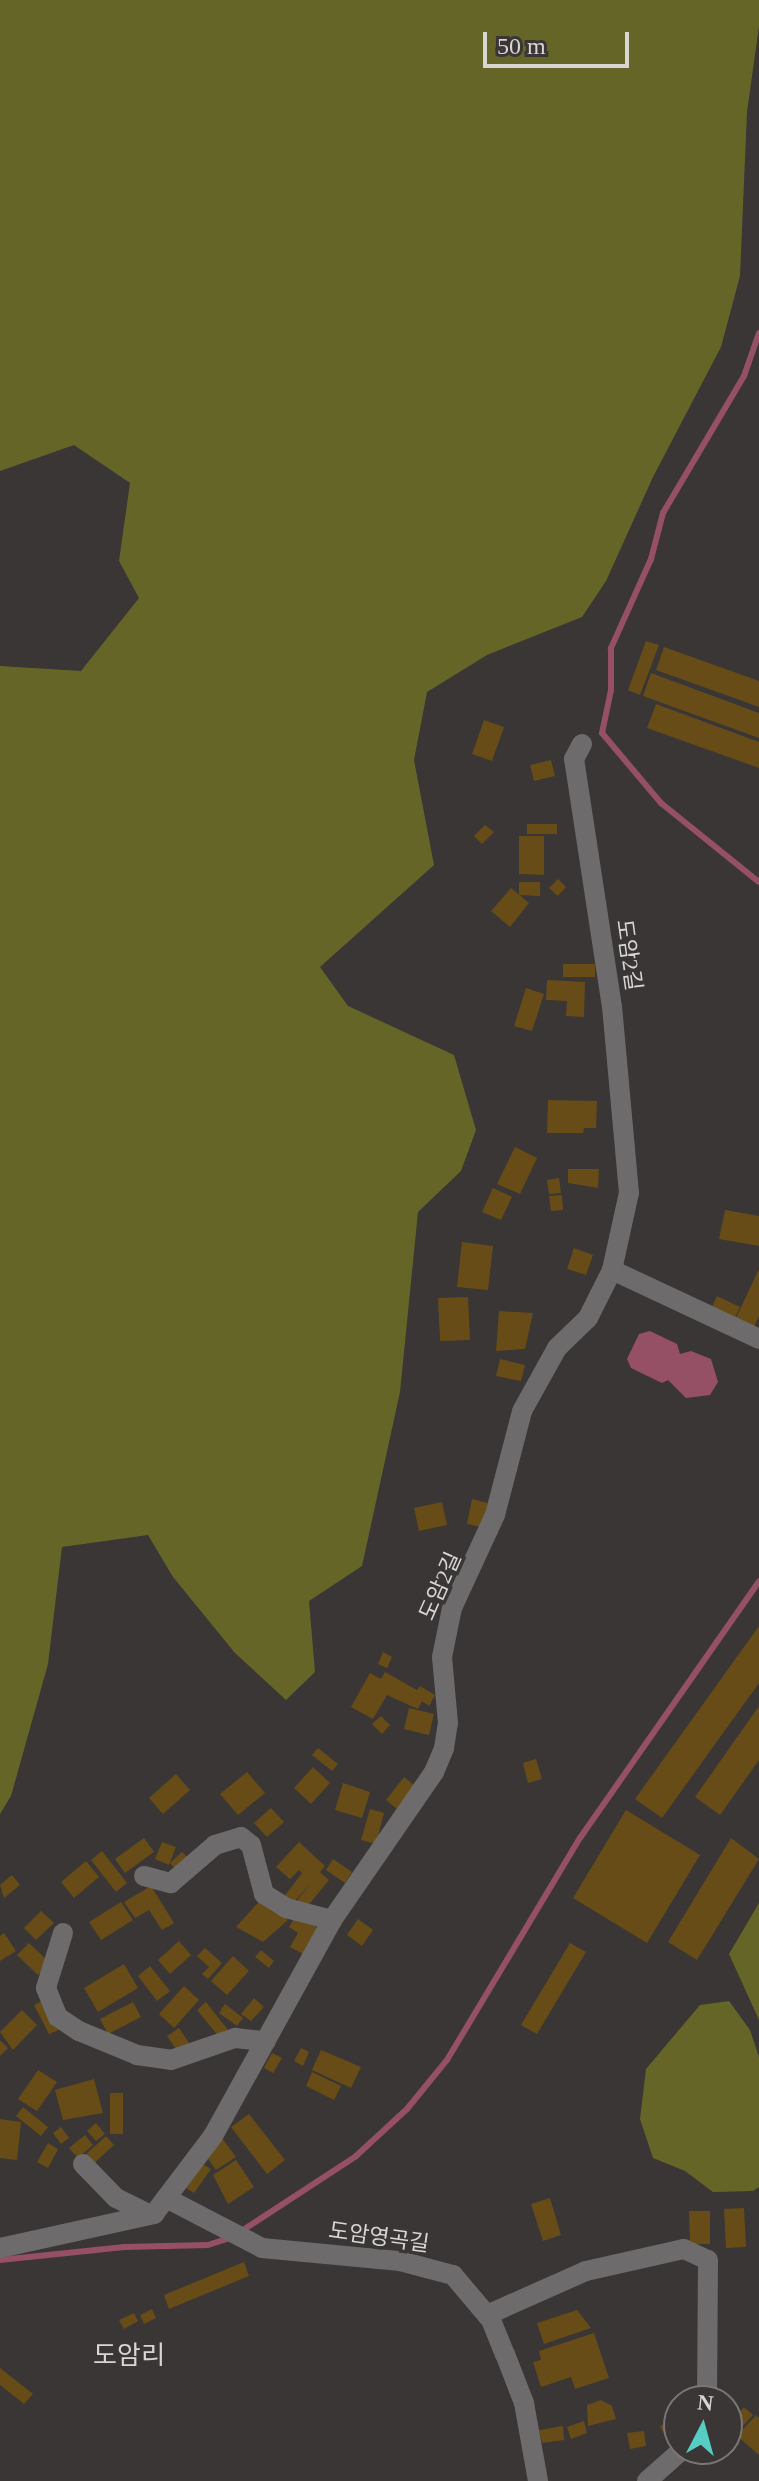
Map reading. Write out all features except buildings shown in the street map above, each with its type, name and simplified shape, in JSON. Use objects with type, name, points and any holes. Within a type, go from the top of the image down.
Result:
[{"type":"street","name":"도암2길","points":[[166,2198],[213,2136],[332,1920],[434,1772],[448,1723],[444,1633],[495,1515],[522,1411],[557,1348],[588,1318],[612,1270],[624,1227],[629,1165],[594,874],[574,759],[582,744]]},
{"type":"street","points":[[612,1270],[759,1339]]},
{"type":"street","points":[[144,1876],[171,1883],[215,1845],[241,1837],[251,1845],[264,1894],[286,1908],[332,1920]]},
{"type":"street","points":[[63,1933],[46,1988],[58,2017],[79,2031],[137,2055],[171,2060],[235,2038],[266,2041]]},
{"type":"street","points":[[83,2164],[116,2198],[149,2214]]},
{"type":"street","points":[[0,2248],[124,2225],[149,2214],[166,2198]]},
{"type":"street","name":"도암영곡길","points":[[166,2198],[262,2248],[400,2261],[453,2275],[487,2315],[524,2403],[538,2481]]},
{"type":"street","points":[[487,2315],[586,2271],[684,2249],[708,2260],[707,2385]]},
{"type":"street","points":[[647,2481],[665,2465]]},
{"type":"shaded area","points":[[0,0],[759,0],[759,26],[747,112],[740,276],[721,347],[653,477],[606,581],[582,617],[487,655],[427,692],[414,760],[434,865],[320,967],[348,1006],[454,1055],[476,1130],[461,1171],[418,1212],[400,1392],[362,1566],[309,1601],[315,1672],[286,1700],[235,1653],[173,1577],[148,1535],[62,1547],[48,1664],[11,1796],[0,1814],[0,666],[81,671],[139,598],[119,561],[130,483],[74,445],[0,471]]},
{"type":"shaded area","points":[[650,1331],[677,1344],[680,1354],[691,1351],[711,1359],[718,1382],[710,1395],[686,1398],[668,1380],[662,1383],[631,1368],[627,1359],[639,1334]]},
{"type":"shaded area","points":[[759,1903],[759,2020],[729,1954]]},
{"type":"shaded area","points":[[729,2001],[750,2030],[759,2057],[759,2187],[753,2191],[713,2192],[685,2171],[653,2158],[640,2119],[646,2069],[700,2005]]},
{"type":"waterway","points":[[759,333],[744,376],[663,513],[651,559],[611,648],[611,690],[602,733],[661,803],[759,882]]},
{"type":"waterway","points":[[240,2232],[356,2156],[407,2109],[447,2060],[580,1838],[759,1581]]},
{"type":"waterway","points":[[0,2260],[124,2247],[208,2245],[230,2238]]},
{"type":"district","name":"도암리","points":[[129,2356]]}]
